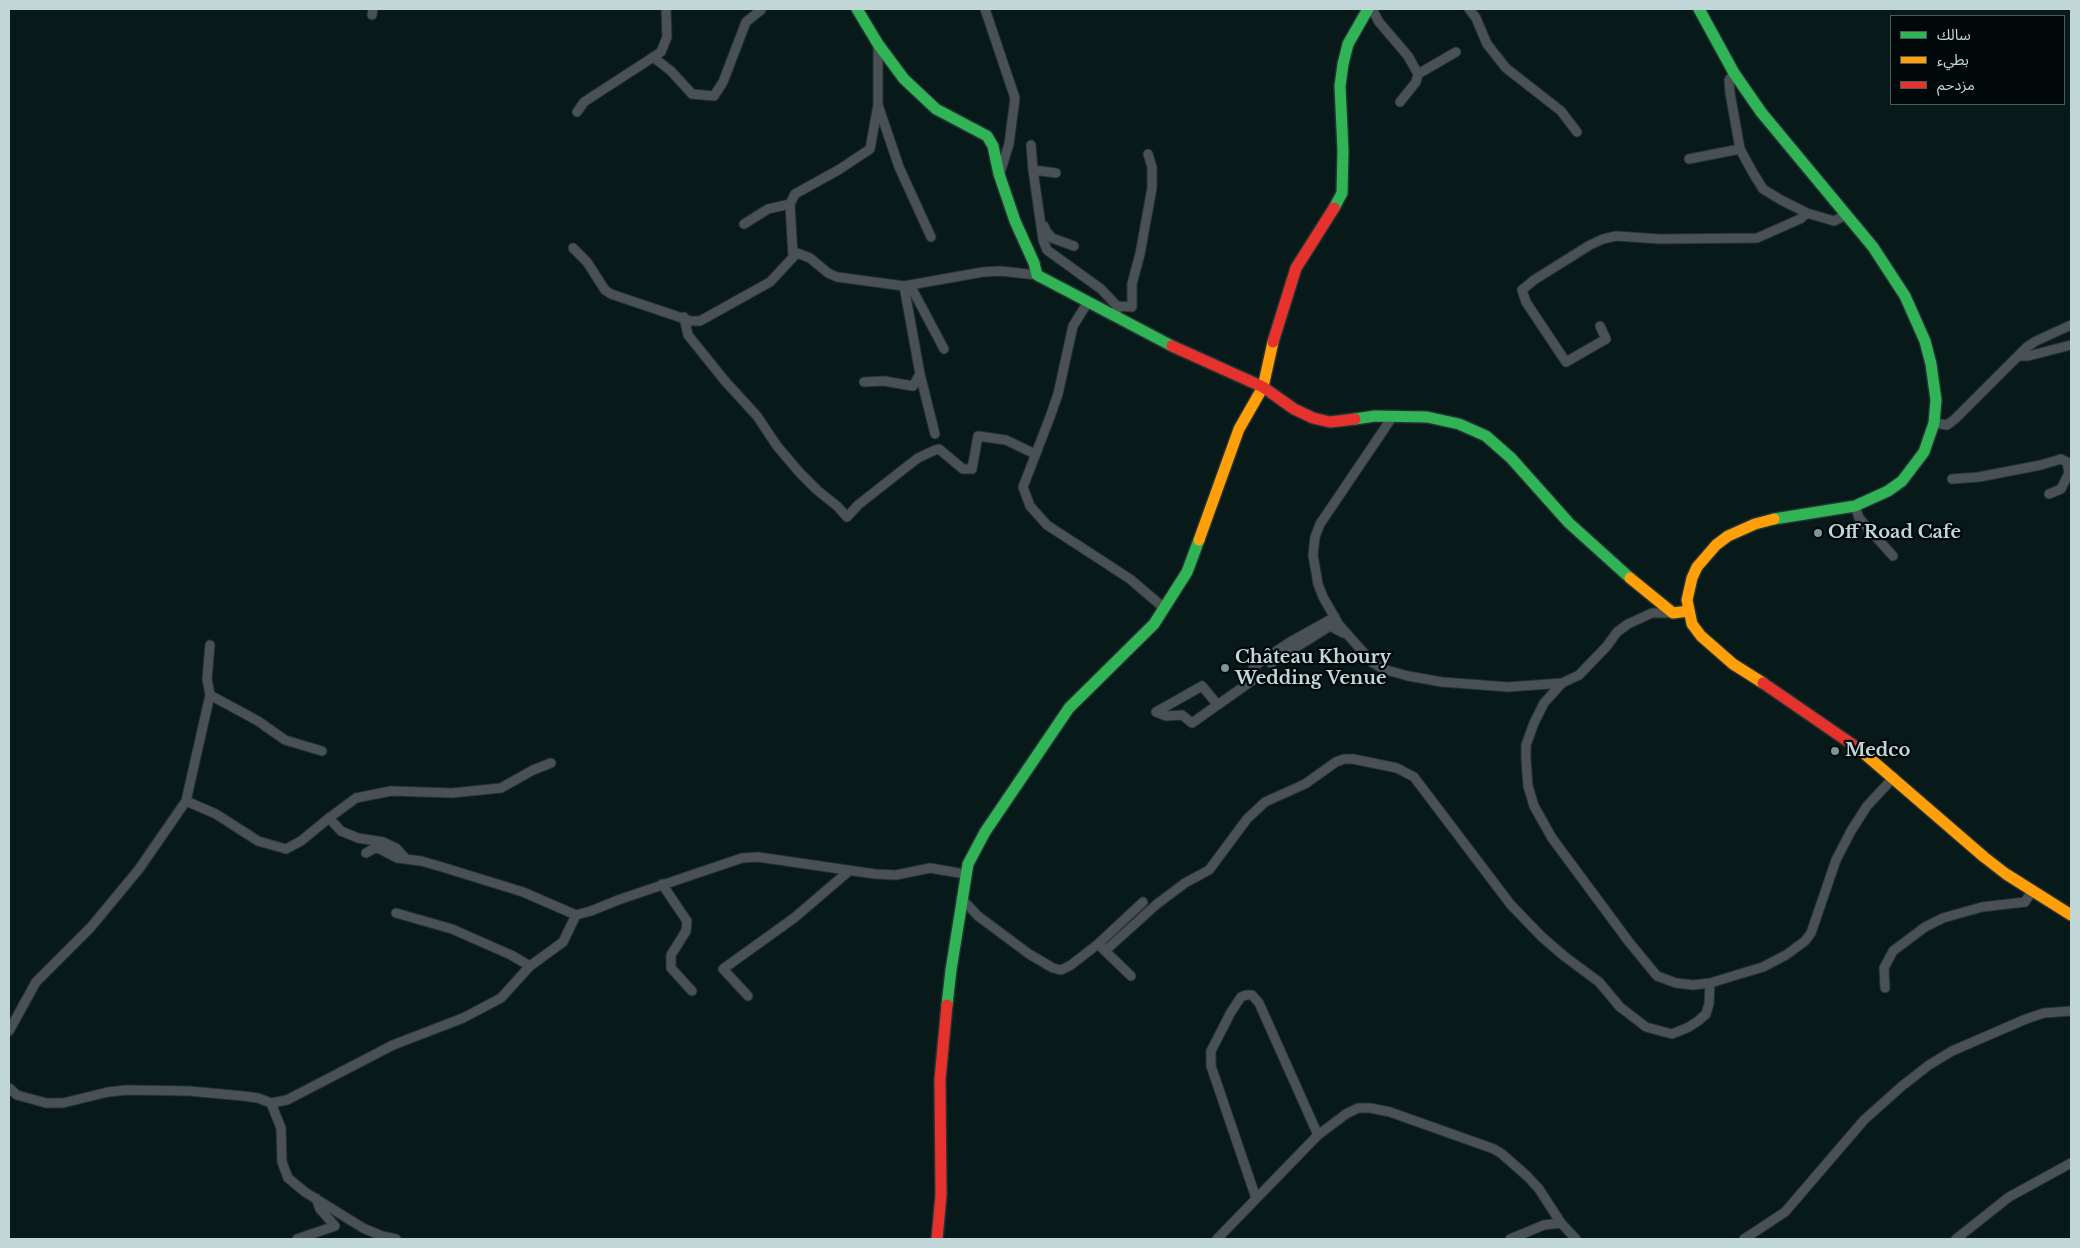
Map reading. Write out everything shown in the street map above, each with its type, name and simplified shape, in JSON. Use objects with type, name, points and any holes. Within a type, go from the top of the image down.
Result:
[{"type":"main road","points":[[857,9],[878,44],[904,79],[936,109],[987,136],[993,146],[1015,221],[1034,263],[1037,275],[1088,302],[1116,311],[1188,354],[1263,387],[1294,409],[1322,420],[1330,422],[1375,416],[1427,416],[1459,424],[1486,436],[1511,458],[1569,523],[1611,563],[1673,612],[1688,611]]},
{"type":"main road","points":[[937,1239],[941,1195],[940,1079],[951,970],[961,898],[965,874],[972,854],[1069,708],[1154,624],[1190,565],[1239,429],[1263,387],[1272,344],[1296,268],[1338,204],[1342,193],[1343,151],[1340,86],[1343,64],[1348,44],[1368,9]]},
{"type":"main road","points":[[1699,9],[1734,73],[1781,138],[1890,271],[1916,318],[1927,348],[1935,383],[1934,422],[1924,452],[1902,481],[1874,498],[1855,506],[1770,519],[1728,536],[1707,554],[1697,566],[1688,590],[1688,611],[1692,624],[1713,648],[1733,664],[1812,715],[1894,777],[1984,857],[2032,891],[2071,915]]},
{"type":"street","points":[[577,112],[584,102],[661,52],[667,37],[666,9]]},
{"type":"street","points":[[985,9],[1015,98],[1009,144],[1000,174]]},
{"type":"street","points":[[1372,9],[1379,22],[1408,56],[1418,74],[1416,82],[1400,102]]},
{"type":"street","points":[[1469,9],[1476,18],[1487,44],[1506,68],[1562,111],[1577,132]]},
{"type":"street","points":[[653,57],[671,71],[692,94],[714,96],[723,82],[746,22],[761,10]]},
{"type":"street","points":[[793,256],[790,204],[795,194],[840,169],[870,149],[878,105],[878,44]]},
{"type":"street","points":[[1418,74],[1456,52]]},
{"type":"street","points":[[1734,73],[1729,80],[1730,93],[1740,149],[1763,189],[1807,213],[1834,220],[1846,215]]},
{"type":"street","points":[[878,105],[899,167],[931,237]]},
{"type":"street","points":[[1031,145],[1042,240],[1047,250],[1101,289],[1116,311],[1132,306],[1132,284],[1140,254],[1152,188],[1152,167],[1148,154]]},
{"type":"street","points":[[1690,159],[1740,149]]},
{"type":"street","points":[[1033,170],[1056,173]]},
{"type":"street","points":[[744,224],[768,209],[790,204]]},
{"type":"street","points":[[1600,326],[1606,339],[1566,362],[1526,302],[1522,290],[1534,280],[1590,244],[1603,239],[1616,236],[1660,239],[1757,238],[1800,219],[1807,213]]},
{"type":"street","points":[[1040,226],[1044,226],[1052,238],[1074,246]]},
{"type":"street","points":[[573,248],[587,262],[606,290],[612,294],[691,320],[700,320],[770,282],[797,253],[802,253],[828,273],[837,277],[907,285],[983,272],[1037,275]]},
{"type":"street","points":[[907,285],[944,349]]},
{"type":"street","points":[[907,285],[920,374],[934,434]]},
{"type":"street","points":[[1088,302],[1073,326],[1058,394],[1022,487],[1035,512],[1047,525],[1130,579],[1164,608]]},
{"type":"street","points":[[684,317],[688,335],[719,374],[769,430],[777,446],[800,473],[817,490],[838,506],[847,518],[858,505],[893,477],[918,458],[935,450],[939,449],[963,469],[972,469],[978,436],[1006,440],[1035,454]]},
{"type":"street","points":[[1934,422],[1946,425],[1955,419],[2036,341],[2071,326]]},
{"type":"street","points":[[2019,356],[2028,356],[2071,345]]},
{"type":"street","points":[[864,382],[884,381],[913,386],[920,374]]},
{"type":"street","points":[[1393,416],[1320,524],[1315,537],[1313,555],[1316,576],[1323,597],[1345,634],[1373,663],[1383,669],[1408,676],[1442,682],[1508,687],[1562,684]]},
{"type":"street","points":[[1952,479],[1979,477],[2062,459],[2067,462],[2069,473],[2062,489],[2049,494]]},
{"type":"street","points":[[1855,506],[1860,518],[1893,556]]},
{"type":"street","points":[[1673,612],[1652,613],[1628,624],[1579,675],[1562,684],[1544,703],[1534,723],[1526,746],[1528,786],[1534,806],[1552,838],[1648,968],[1657,976],[1676,983],[1693,985],[1710,983],[1763,967],[1786,955],[1804,942],[1811,934],[1836,860],[1851,831],[1867,806],[1894,777]]},
{"type":"street","points":[[1217,704],[1202,686],[1156,712],[1166,716],[1182,716],[1192,724],[1217,704],[1253,680],[1253,668],[1260,662],[1290,642],[1335,617]]},
{"type":"street","points":[[1271,663],[1330,626],[1345,634]]},
{"type":"street","points":[[9,1031],[36,982],[103,912],[139,869],[186,801],[210,695],[207,679],[210,645]]},
{"type":"street","points":[[210,695],[258,721],[285,740],[322,751]]},
{"type":"street","points":[[1106,950],[1157,904],[1185,883],[1209,870],[1247,819],[1265,802],[1305,784],[1336,762],[1344,759],[1353,759],[1397,768],[1414,777],[1511,905],[1557,950],[1599,982],[1620,1007],[1646,1027],[1672,1034],[1698,1022],[1706,1014],[1709,1004],[1710,983]]},
{"type":"street","points":[[186,801],[216,814],[258,841],[286,849],[301,841],[356,798],[391,791],[452,793],[502,788],[533,770],[550,763]]},
{"type":"street","points":[[329,818],[341,831],[358,838],[383,842],[396,848],[406,859]]},
{"type":"street","points":[[366,853],[373,848],[378,848],[395,857],[442,867],[523,892],[576,915],[728,862],[750,857],[849,871],[896,875],[930,868],[965,874]]},
{"type":"street","points":[[748,996],[723,969],[794,918],[849,871]]},
{"type":"street","points":[[662,884],[687,921],[686,931],[671,955],[671,968],[692,991]]},
{"type":"street","points":[[1885,988],[1884,968],[1893,952],[1925,926],[1943,918],[1982,907],[2025,902],[2032,891]]},
{"type":"street","points":[[961,898],[978,916],[1029,954],[1060,970],[1067,968],[1098,944],[1143,902]]},
{"type":"street","points":[[396,913],[452,929],[511,955],[530,966]]},
{"type":"street","points":[[9,1088],[17,1095],[46,1103],[64,1103],[108,1092],[127,1090],[189,1091],[234,1095],[258,1098],[271,1103],[287,1100],[385,1049],[463,1018],[501,998],[530,966],[562,942],[576,915]]},
{"type":"street","points":[[1098,944],[1130,976]]},
{"type":"street","points":[[1256,1198],[1211,1066],[1211,1052],[1231,1012],[1246,995],[1252,995],[1259,1003],[1318,1135]]},
{"type":"street","points":[[1744,1239],[1785,1212],[1864,1120],[1929,1065],[1952,1051],[2026,1019],[2044,1013],[2071,1011]]},
{"type":"street","points":[[271,1103],[281,1128],[282,1162],[285,1174],[292,1182],[364,1228],[382,1236],[396,1239]]},
{"type":"street","points":[[1217,1239],[1318,1135],[1346,1114],[1358,1108],[1390,1112],[1494,1149],[1527,1176],[1546,1198],[1561,1223],[1576,1239]]},
{"type":"street","points":[[1956,1239],[2009,1197],[2071,1163]]},
{"type":"street","points":[[297,1239],[335,1226],[320,1210],[316,1198]]},
{"type":"street","points":[[1510,1239],[1544,1225],[1561,1223]]},
{"type":"traffic: fast","points":[[857,9],[878,44],[904,79],[936,109],[987,136],[993,146],[999,174],[1015,221],[1034,263],[1037,275],[1172,346]]},
{"type":"traffic: fast","points":[[1334,208],[1342,193],[1343,151],[1340,86],[1343,64],[1348,44],[1368,9]]},
{"type":"traffic: fast","points":[[1699,9],[1734,73],[1761,112],[1873,247],[1905,296],[1925,341],[1931,364],[1936,400],[1934,423],[1924,452],[1902,481],[1888,491],[1855,506],[1774,519]]},
{"type":"traffic: fast","points":[[1355,419],[1375,416],[1427,417],[1459,424],[1486,436],[1511,458],[1569,523],[1630,578]]},
{"type":"traffic: fast","points":[[947,1005],[968,864],[985,832],[1069,708],[1154,624],[1187,572],[1199,540]]},
{"type":"traffic: slow","points":[[1199,540],[1239,429],[1263,387],[1273,342]]},
{"type":"traffic: slow","points":[[1763,683],[1733,664],[1701,636],[1692,624],[1687,600],[1692,578],[1697,567],[1716,545],[1728,536],[1755,524],[1774,519]]},
{"type":"traffic: slow","points":[[1630,578],[1673,613],[1688,611]]},
{"type":"traffic: slow","points":[[1859,749],[1984,857],[2006,874],[2071,915]]},
{"type":"traffic: jam","points":[[1273,342],[1296,268],[1334,208]]},
{"type":"traffic: jam","points":[[1172,346],[1263,387],[1294,409],[1313,418],[1330,422],[1355,419]]},
{"type":"traffic: jam","points":[[1763,683],[1859,749]]},
{"type":"traffic: jam","points":[[937,1239],[941,1195],[940,1079],[947,1005]]},
{"type":"place","name":"Off Road Cafe","points":[[1818,533]]},
{"type":"place","name":"Château Khoury Wedding Venue","points":[[1225,668]]},
{"type":"place","name":"Medco","points":[[1835,751]]}]
